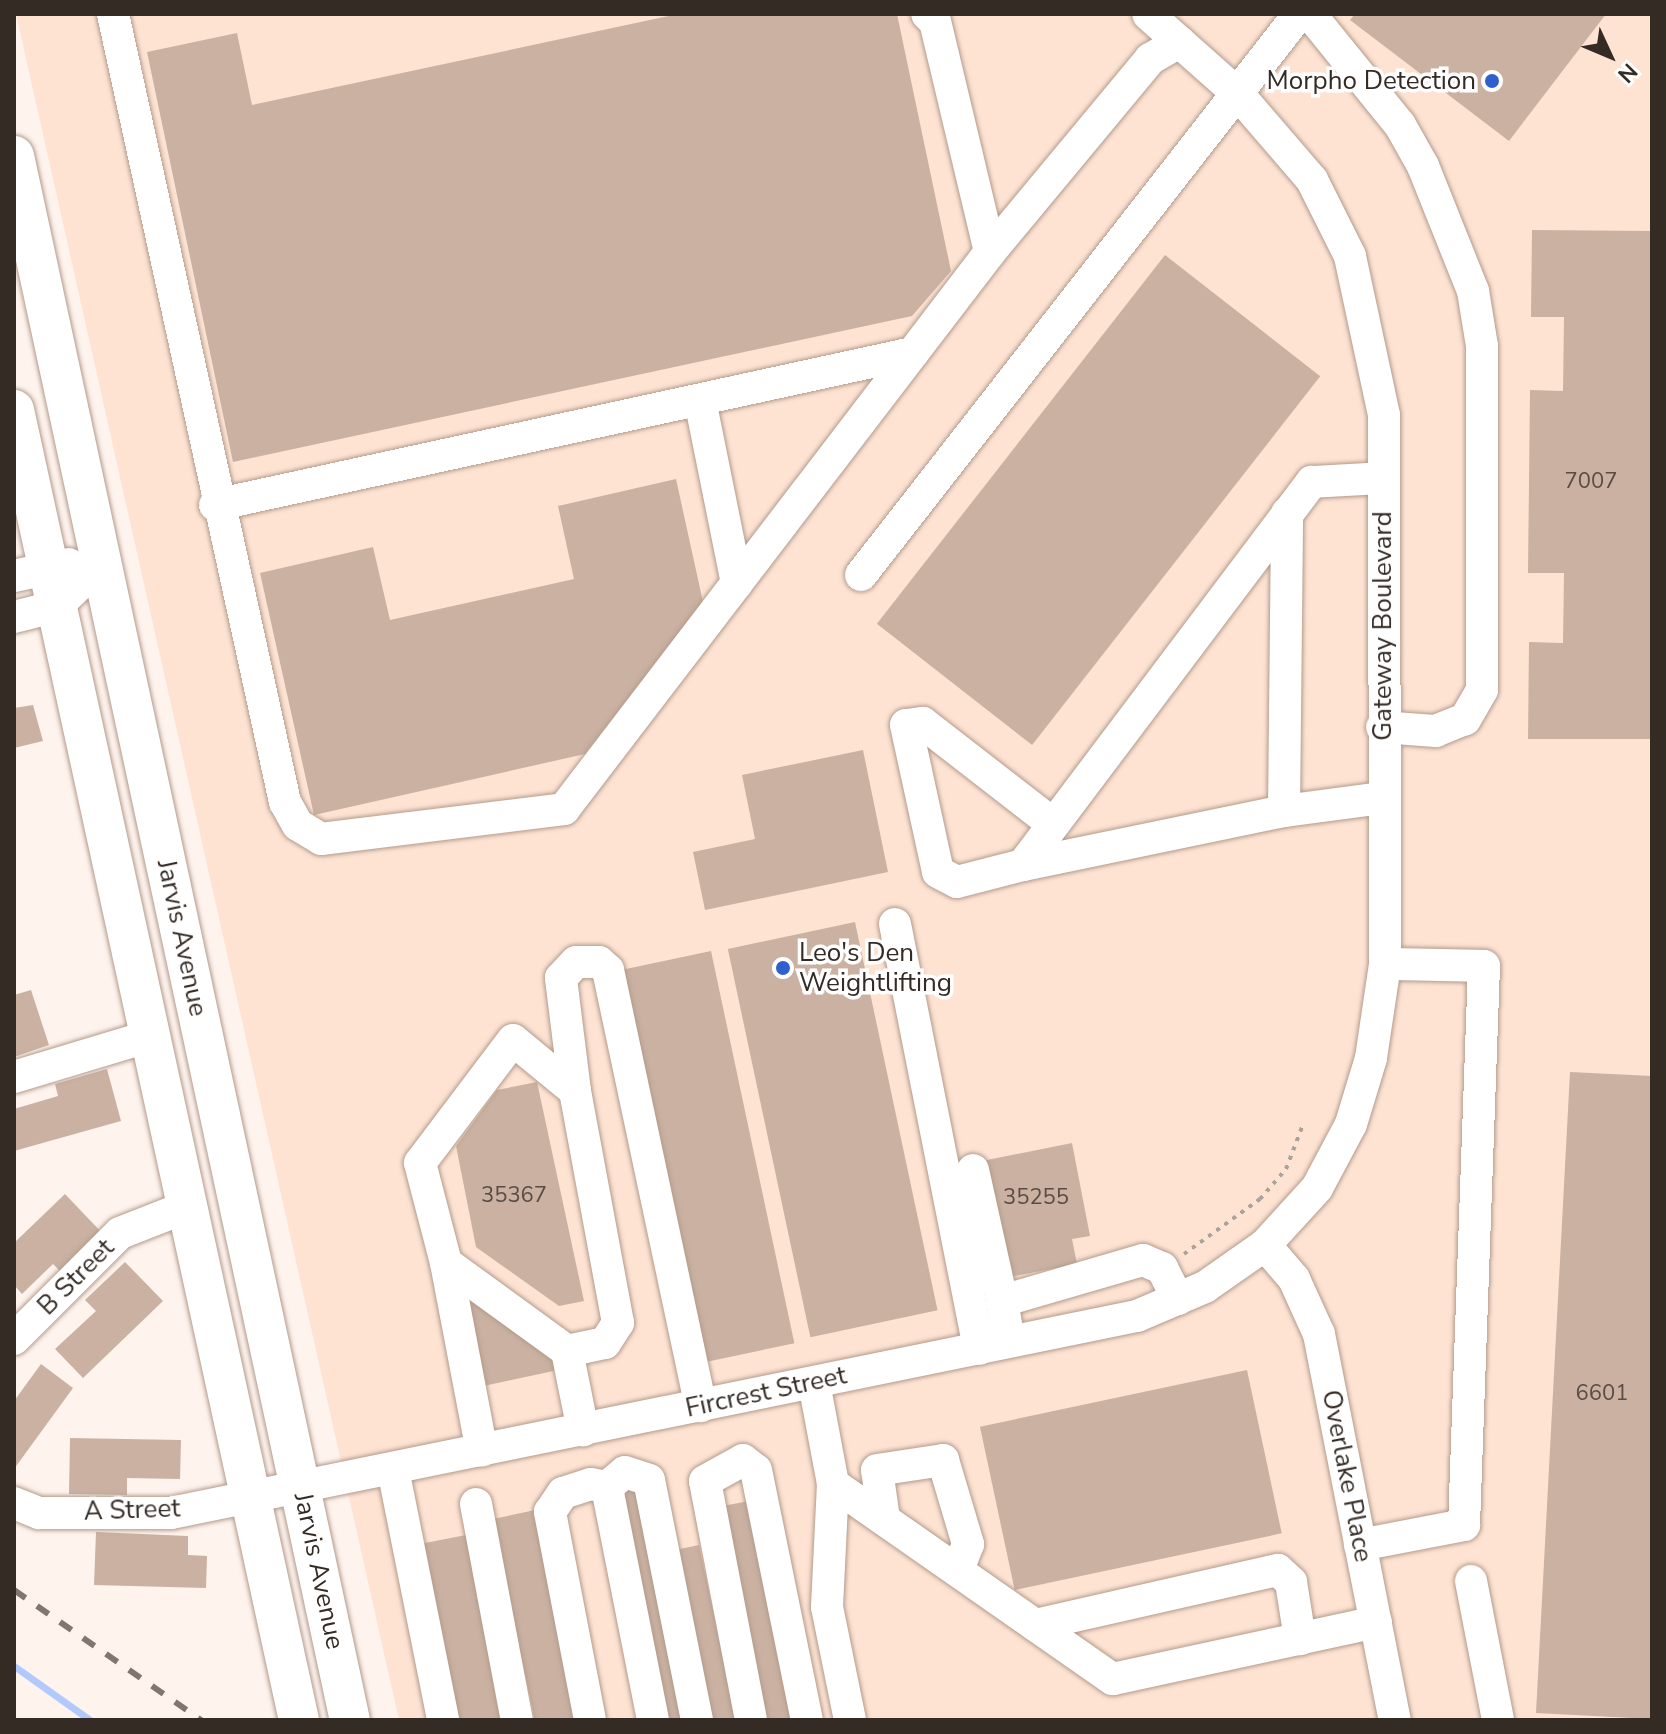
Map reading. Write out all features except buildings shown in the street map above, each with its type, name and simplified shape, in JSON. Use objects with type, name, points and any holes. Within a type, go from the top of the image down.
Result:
[{"type":"main road","name":"Jarvis Avenue","points":[[14,156],[105,560],[350,1720]]},
{"type":"main road","name":"Jarvis Avenue","points":[[14,410],[31,571],[57,606],[299,1720]]},
{"type":"street","points":[[113,14],[215,505],[285,802],[298,825],[321,839],[564,809],[990,252],[1150,59],[1179,42]]},
{"type":"street","points":[[927,14],[935,22],[990,252]]},
{"type":"street","name":"Gateway Boulevard","points":[[1131,14],[1179,42]]},
{"type":"street","name":"Gateway Boulevard","points":[[1148,14],[1238,94],[1312,180],[1350,256],[1371,330],[1383,478],[1385,964],[1371,1058],[1351,1124],[1317,1188],[1265,1245]]},
{"type":"street","points":[[861,575],[1299,14]]},
{"type":"street","points":[[1310,14],[1400,125],[1423,166],[1473,291],[1482,346],[1482,690],[1465,719],[1436,731],[1382,727]]},
{"type":"street","points":[[215,505],[913,353]]},
{"type":"street","points":[[700,400],[737,583]]},
{"type":"street","points":[[1023,865],[1312,482],[1383,478]]},
{"type":"street","points":[[1284,811],[1287,513]]},
{"type":"street","points":[[31,571],[105,560]]},
{"type":"street","points":[[14,617],[57,606],[105,560]]},
{"type":"street","points":[[1053,824],[923,723],[906,725],[938,872],[957,882],[1023,865],[1284,811],[1382,798]]},
{"type":"street","points":[[895,924],[994,1345]]},
{"type":"street","points":[[567,1351],[605,1343],[618,1323],[575,1091],[561,978],[576,962],[599,962],[608,970],[701,1406]]},
{"type":"street","points":[[1360,1545],[1464,1525],[1484,966],[1385,964]]},
{"type":"street","points":[[14,1077],[150,1036]]},
{"type":"street","points":[[482,1451],[446,1263],[420,1158],[502,1047],[516,1039],[575,1091]]},
{"type":"street","points":[[973,1170],[1002,1301],[994,1345]]},
{"type":"street","name":"B Street","points":[[14,1339],[120,1233],[189,1206]]},
{"type":"street","name":"Fircrest Street","points":[[251,1499],[1137,1316],[1171,1286],[1265,1245]]},
{"type":"street","name":"Overlake Place","points":[[1265,1245],[1294,1279],[1319,1334],[1395,1720]]},
{"type":"street","points":[[1002,1301],[1143,1260],[1171,1286]]},
{"type":"street","points":[[446,1263],[567,1351],[583,1430]]},
{"type":"street","points":[[814,1383],[833,1484],[827,1607],[850,1720]]},
{"type":"street","points":[[751,1720],[705,1481],[743,1460],[756,1470],[807,1720]]},
{"type":"street","points":[[884,1519],[877,1470],[943,1460],[968,1544],[958,1570]]},
{"type":"street","points":[[393,1469],[443,1720]]},
{"type":"street","points":[[607,1487],[625,1472],[649,1480],[697,1720]]},
{"type":"street","points":[[590,1720],[550,1512],[563,1493],[591,1484],[607,1487]]},
{"type":"street","points":[[833,1484],[1035,1625],[1122,1680],[1376,1622]]},
{"type":"street","points":[[607,1487],[653,1720]]},
{"type":"street","name":"A Street","points":[[14,1503],[39,1513],[171,1513],[251,1499]]},
{"type":"street","points":[[476,1504],[517,1720]]},
{"type":"street","points":[[1035,1625],[1278,1570],[1291,1582],[1300,1639]]},
{"type":"street","points":[[1471,1581],[1498,1720]]},
{"type":"path","points":[[1171,1286],[1260,1199],[1286,1169],[1302,1127]]},
{"type":"shaded area","points":[[16,14],[1652,14],[1652,1720],[399,1720]]},
{"type":"waterway","points":[[14,1666],[90,1720]]},
{"type":"railway","points":[[14,1590],[201,1720]]},
{"type":"place","name":"Morpho Detection","points":[[1492,81]]},
{"type":"place","name":"Leo's Den Weightlifting","points":[[783,968]]}]
